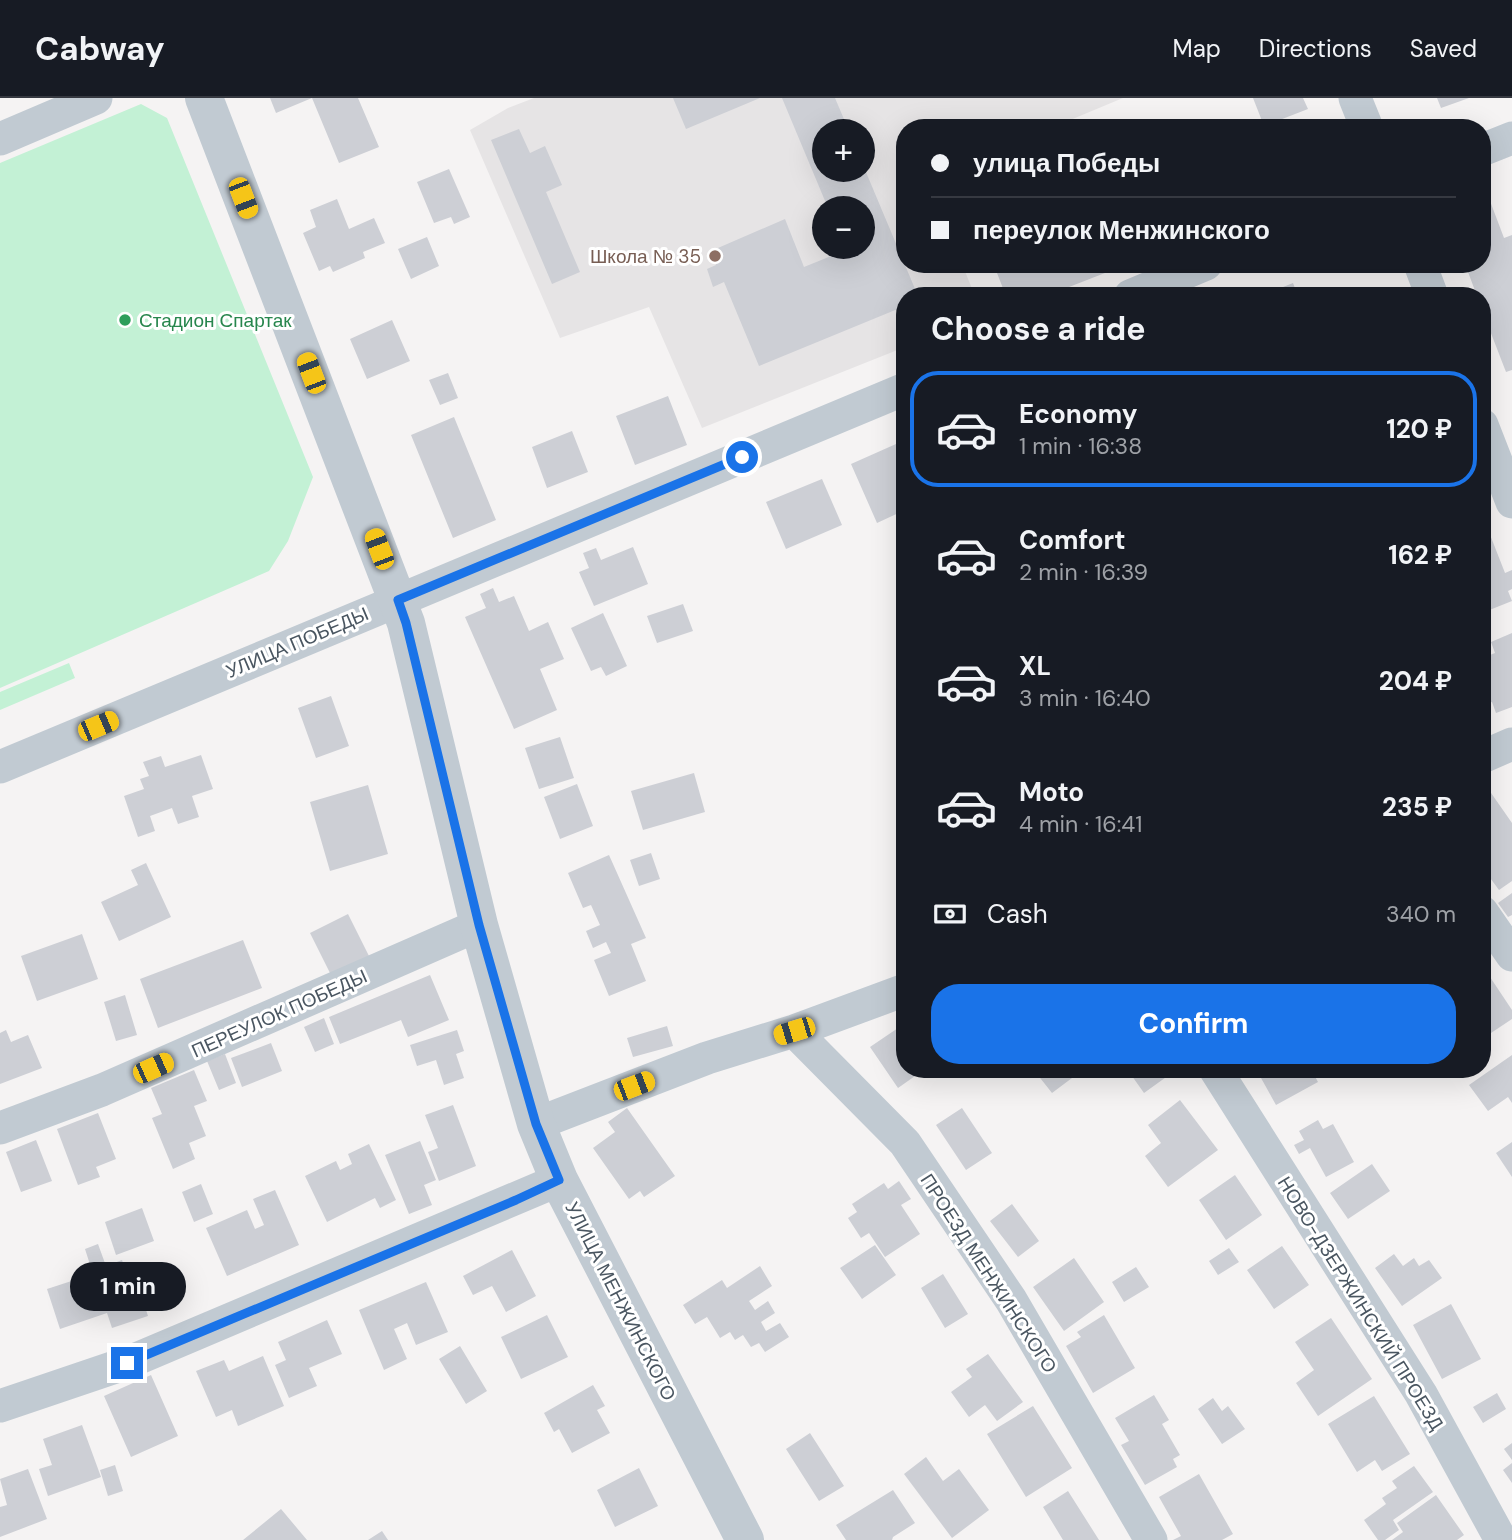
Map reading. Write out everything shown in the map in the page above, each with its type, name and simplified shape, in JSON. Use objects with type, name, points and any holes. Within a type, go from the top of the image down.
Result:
[{"type":"street","points":[[0,139],[96,98]]},
{"type":"street","name":"УЛИЦА МЕНЖИНСКОГО","points":[[204,98],[406,623],[479,925],[536,1124],[559,1180],[745,1540]]},
{"type":"street","points":[[1355,98],[1363,119]]},
{"type":"street","points":[[1491,146],[1512,138]]},
{"type":"street","points":[[1151,287],[1185,273]]},
{"type":"street","name":"УЛИЦА ПОБЕДЫ","points":[[0,767],[896,393]]},
{"type":"street","points":[[1491,448],[1512,502]]},
{"type":"street","points":[[1491,753],[1512,744]]},
{"type":"street","name":"ПЕРЕУЛОК ПОБЕДЫ","points":[[0,1129],[102,1090],[479,925]]},
{"type":"street","points":[[1491,925],[1512,954]]},
{"type":"street","points":[[536,1124],[707,1058],[794,1031],[896,993]]},
{"type":"street","name":"ПРОЕЗД МЕНЖИНСКОГО","points":[[794,1031],[905,1143],[1011,1300],[1151,1540]]},
{"type":"street","name":"НОВО-ДЗЕРЖИНСКИЙ ПРОЕЗД","points":[[1221,1078],[1421,1394],[1501,1540]]},
{"type":"street","points":[[0,1406],[127,1363],[559,1180]]},
{"type":"shaded area","name":"Школа № 35","points":[[534,98],[1123,98],[1073,119],[896,119],[896,273],[966,273],[971,287],[896,287],[896,351],[702,428],[649,307],[560,338],[470,130],[508,108]]},
{"type":"green space","name":"Стадион Спартак","points":[[141,104],[167,118],[313,477],[288,541],[269,571],[0,688],[0,163]]},
{"type":"green space","points":[[69,663],[75,678],[0,710],[0,692]]},
{"type":"building","points":[[270,98],[312,98],[276,113]]},
{"type":"building","points":[[312,98],[358,98],[379,147],[339,163]]},
{"type":"building","points":[[673,98],[760,98],[686,129]]},
{"type":"building","points":[[782,98],[835,98],[844,119],[812,119],[812,170]]},
{"type":"building","points":[[1253,98],[1303,98],[1308,109],[1282,119],[1261,119]]},
{"type":"building","points":[[1437,98],[1469,98],[1441,108]]},
{"type":"building","points":[[519,129],[530,153],[545,146],[562,185],[546,192],[580,272],[552,284],[491,140]]},
{"type":"building","points":[[449,169],[470,217],[454,224],[451,217],[434,223],[417,182]]},
{"type":"building","points":[[817,182],[870,182],[896,244],[896,273],[908,273],[914,287],[896,287],[896,310],[759,366],[724,282],[713,287],[707,269],[716,265],[711,251],[785,219],[804,267],[824,259],[875,259],[875,196],[823,196]]},
{"type":"building","points":[[337,199],[349,229],[374,218],[385,243],[363,252],[365,258],[333,272],[330,266],[319,271],[303,233],[316,227],[310,210]]},
{"type":"building","points":[[1491,204],[1504,238],[1512,235],[1512,370],[1506,372],[1491,333],[1491,287],[1474,287],[1468,273],[1491,273]]},
{"type":"building","points":[[427,237],[439,266],[411,279],[398,249]]},
{"type":"building","points":[[997,273],[1105,273],[1069,287],[1002,287]]},
{"type":"building","points":[[392,320],[410,361],[367,379],[350,339]]},
{"type":"building","points":[[448,373],[458,398],[440,405],[429,380]]},
{"type":"building","points":[[668,396],[687,445],[635,465],[616,416]]},
{"type":"building","points":[[454,417],[496,520],[453,538],[411,435]]},
{"type":"building","points":[[572,431],[588,472],[547,488],[532,447]]},
{"type":"building","points":[[896,444],[896,514],[877,523],[851,464]]},
{"type":"building","points":[[822,479],[842,525],[786,549],[766,502]]},
{"type":"building","points":[[1491,537],[1505,573],[1512,570],[1512,589],[1508,591],[1512,601],[1491,609]]},
{"type":"building","points":[[633,547],[648,584],[594,606],[579,572],[589,568],[583,553],[596,548],[601,560]]},
{"type":"building","points":[[493,588],[499,602],[514,596],[529,631],[548,622],[564,659],[540,669],[557,710],[514,729],[465,617],[486,608],[480,594]]},
{"type":"building","points":[[683,604],[693,631],[657,643],[647,616]]},
{"type":"building","points":[[603,613],[627,666],[606,676],[601,667],[591,671],[571,628]]},
{"type":"building","points":[[1512,633],[1512,707],[1496,713],[1491,702],[1491,655],[1495,653],[1491,642]]},
{"type":"building","points":[[331,696],[349,746],[316,758],[298,708]]},
{"type":"building","points":[[560,737],[574,778],[539,789],[525,748]]},
{"type":"building","points":[[201,755],[213,789],[192,796],[199,817],[178,824],[172,808],[150,816],[155,831],[138,837],[124,796],[144,789],[140,779],[149,776],[143,762],[161,756],[165,767]]},
{"type":"building","points":[[694,773],[705,812],[643,830],[631,791]]},
{"type":"building","points":[[577,784],[593,826],[560,839],[544,797]]},
{"type":"building","points":[[368,785],[388,854],[330,871],[310,802]]},
{"type":"building","points":[[1491,793],[1512,823],[1512,881],[1499,890],[1491,879]]},
{"type":"building","points":[[651,853],[660,879],[639,886],[630,860]]},
{"type":"building","points":[[609,855],[646,938],[631,944],[646,981],[609,996],[594,960],[611,953],[606,942],[593,948],[586,931],[600,925],[591,905],[583,908],[568,873]]},
{"type":"building","points":[[146,863],[171,917],[119,941],[101,902],[138,885],[131,870]]},
{"type":"building","points":[[1512,893],[1512,915],[1508,917],[1498,903]]},
{"type":"building","points":[[348,914],[369,956],[331,975],[310,933]]},
{"type":"building","points":[[82,934],[98,979],[37,1001],[21,956]]},
{"type":"building","points":[[243,940],[262,988],[158,1028],[140,979]]},
{"type":"building","points":[[430,975],[449,1020],[408,1037],[401,1020],[340,1044],[329,1017]]},
{"type":"building","points":[[1491,978],[1512,1010],[1512,1019],[1491,1033]]},
{"type":"building","points":[[125,995],[137,1035],[116,1041],[104,1002]]},
{"type":"building","points":[[324,1018],[334,1044],[315,1052],[304,1027]]},
{"type":"building","points":[[667,1026],[673,1046],[633,1057],[627,1038]]},
{"type":"building","points":[[896,1029],[896,1078],[912,1078],[898,1088],[870,1047]]},
{"type":"building","points":[[6,1030],[11,1042],[28,1035],[42,1068],[0,1084],[0,1033]]},
{"type":"building","points":[[457,1030],[464,1051],[456,1054],[464,1078],[444,1085],[436,1060],[417,1066],[410,1045]]},
{"type":"building","points":[[271,1043],[282,1071],[242,1087],[231,1058]]},
{"type":"building","points":[[225,1054],[236,1083],[219,1090],[207,1061]]},
{"type":"building","points":[[1512,1055],[1512,1103],[1508,1097],[1488,1111],[1469,1085],[1479,1078],[1491,1078],[1491,1070]]},
{"type":"building","points":[[194,1070],[207,1101],[194,1106],[206,1136],[189,1143],[195,1159],[173,1169],[152,1118],[162,1114],[151,1088]]},
{"type":"building","points":[[1040,1078],[1072,1078],[1052,1093]]},
{"type":"building","points":[[1133,1078],[1165,1078],[1144,1093]]},
{"type":"building","points":[[1261,1078],[1316,1078],[1318,1082],[1276,1105]]},
{"type":"building","points":[[1180,1100],[1218,1150],[1168,1187],[1145,1156],[1161,1143],[1148,1125]]},
{"type":"building","points":[[453,1105],[476,1166],[439,1181],[428,1152],[438,1148],[425,1115]]},
{"type":"building","points":[[627,1108],[675,1176],[644,1197],[640,1191],[629,1199],[593,1148],[615,1132],[608,1122]]},
{"type":"building","points":[[962,1108],[992,1153],[966,1170],[936,1125]]},
{"type":"building","points":[[98,1113],[116,1159],[96,1167],[100,1177],[78,1185],[57,1129]]},
{"type":"building","points":[[1318,1120],[1323,1129],[1333,1124],[1354,1162],[1326,1177],[1310,1148],[1299,1154],[1294,1145],[1304,1140],[1299,1131]]},
{"type":"building","points":[[36,1140],[52,1181],[21,1192],[6,1152]]},
{"type":"building","points":[[420,1141],[436,1180],[424,1185],[432,1205],[409,1214],[385,1155]]},
{"type":"building","points":[[1512,1142],[1512,1177],[1496,1153]]},
{"type":"building","points":[[369,1144],[396,1200],[380,1208],[375,1198],[327,1222],[305,1176],[336,1161],[340,1170],[352,1164],[348,1154]]},
{"type":"building","points":[[1372,1164],[1390,1191],[1348,1219],[1330,1193]]},
{"type":"building","points":[[1235,1175],[1262,1215],[1226,1240],[1199,1200]]},
{"type":"building","points":[[899,1181],[911,1199],[901,1205],[920,1234],[885,1257],[869,1233],[861,1238],[848,1218],[857,1212],[852,1204],[884,1183],[888,1189]]},
{"type":"building","points":[[201,1184],[213,1214],[194,1222],[182,1192]]},
{"type":"building","points":[[275,1190],[299,1245],[227,1276],[206,1228],[247,1210],[255,1229],[264,1225],[253,1199]]},
{"type":"building","points":[[1012,1204],[1039,1241],[1018,1257],[990,1221]]},
{"type":"building","points":[[142,1208],[154,1241],[116,1255],[105,1222]]},
{"type":"building","points":[[98,1244],[106,1266],[122,1260],[129,1281],[136,1279],[148,1316],[112,1328],[107,1313],[60,1329],[47,1289],[93,1274],[85,1249]]},
{"type":"building","points":[[875,1245],[896,1275],[862,1299],[840,1268]]},
{"type":"building","points":[[1282,1246],[1309,1285],[1274,1309],[1247,1270]]},
{"type":"building","points":[[1229,1248],[1239,1262],[1218,1275],[1209,1261]]},
{"type":"building","points":[[512,1250],[536,1296],[506,1312],[492,1286],[473,1295],[463,1276]]},
{"type":"building","points":[[1394,1254],[1403,1266],[1414,1258],[1419,1266],[1429,1260],[1442,1278],[1402,1306],[1375,1268]]},
{"type":"building","points":[[1074,1258],[1104,1302],[1064,1331],[1033,1287]]},
{"type":"building","points":[[760,1266],[772,1286],[749,1301],[755,1310],[768,1301],[775,1313],[761,1322],[766,1331],[780,1323],[789,1337],[765,1352],[759,1343],[751,1347],[743,1335],[735,1340],[730,1332],[720,1338],[707,1317],[695,1324],[683,1305],[722,1280],[727,1288]]},
{"type":"building","points":[[1136,1267],[1149,1287],[1124,1302],[1112,1282]]},
{"type":"building","points":[[943,1274],[968,1314],[945,1328],[921,1288]]},
{"type":"building","points":[[426,1282],[448,1332],[416,1345],[407,1323],[394,1329],[407,1359],[384,1370],[359,1310]]},
{"type":"building","points":[[1451,1304],[1481,1359],[1442,1379],[1413,1325]]},
{"type":"building","points":[[547,1315],[568,1357],[521,1379],[501,1337]]},
{"type":"building","points":[[1104,1315],[1135,1368],[1093,1393],[1066,1346],[1081,1337],[1077,1332]]},
{"type":"building","points":[[1331,1318],[1372,1379],[1318,1416],[1296,1383],[1314,1370],[1295,1342]]},
{"type":"building","points":[[327,1320],[342,1354],[309,1368],[317,1386],[289,1398],[275,1365],[286,1360],[278,1342]]},
{"type":"building","points":[[460,1346],[487,1391],[466,1404],[439,1359]]},
{"type":"building","points":[[988,1354],[1023,1402],[997,1421],[985,1405],[969,1417],[951,1392],[972,1377],[966,1369]]},
{"type":"building","points":[[263,1356],[284,1406],[238,1426],[232,1410],[216,1417],[196,1371],[224,1360],[229,1371]]},
{"type":"building","points":[[151,1375],[178,1436],[131,1457],[104,1396]]},
{"type":"building","points":[[593,1385],[605,1406],[597,1410],[610,1433],[572,1453],[559,1429],[554,1432],[544,1413]]},
{"type":"building","points":[[1497,1393],[1506,1409],[1483,1423],[1473,1407]]},
{"type":"building","points":[[1154,1395],[1169,1420],[1162,1424],[1180,1455],[1173,1459],[1177,1467],[1145,1485],[1121,1445],[1129,1441],[1115,1418]]},
{"type":"building","points":[[1374,1396],[1410,1454],[1382,1471],[1375,1460],[1357,1472],[1328,1424]]},
{"type":"building","points":[[1213,1398],[1222,1411],[1228,1406],[1245,1429],[1222,1444],[1198,1409]]},
{"type":"building","points":[[1033,1406],[1072,1468],[1026,1497],[987,1434]]},
{"type":"building","points":[[82,1425],[101,1477],[48,1496],[39,1469],[52,1465],[43,1439]]},
{"type":"building","points":[[810,1433],[844,1486],[819,1501],[786,1449]]},
{"type":"building","points":[[1512,1443],[1512,1460],[1504,1449]]},
{"type":"building","points":[[926,1457],[943,1481],[959,1469],[989,1510],[952,1538],[904,1474]]},
{"type":"building","points":[[1512,1463],[1512,1483],[1503,1470]]},
{"type":"building","points":[[115,1465],[123,1491],[108,1496],[100,1470]]},
{"type":"building","points":[[1414,1466],[1433,1492],[1393,1520],[1399,1530],[1385,1540],[1378,1540],[1364,1520],[1386,1504],[1382,1498],[1397,1488],[1392,1481]]},
{"type":"building","points":[[639,1468],[658,1506],[615,1527],[597,1490]]},
{"type":"building","points":[[28,1469],[47,1519],[0,1537],[0,1507],[7,1505],[0,1479]]},
{"type":"building","points":[[1199,1474],[1233,1534],[1222,1540],[1173,1540],[1181,1536],[1159,1497]]},
{"type":"building","points":[[893,1490],[915,1523],[892,1540],[846,1540],[836,1525]]},
{"type":"building","points":[[1068,1491],[1099,1540],[1063,1540],[1043,1507]]},
{"type":"building","points":[[1436,1495],[1464,1535],[1457,1540],[1392,1540],[1403,1532],[1397,1523]]},
{"type":"building","points":[[281,1509],[307,1540],[243,1540]]},
{"type":"building","points":[[382,1531],[388,1540],[368,1540]]},
{"type":"place","name":"Школа № 35","points":[[715,256]]},
{"type":"place","name":"Стадион Спартак","points":[[125,320]]},
{"type":"route","points":[[127,1363],[559,1180],[536,1124],[479,925],[406,623],[398,600],[742,457]]}]
